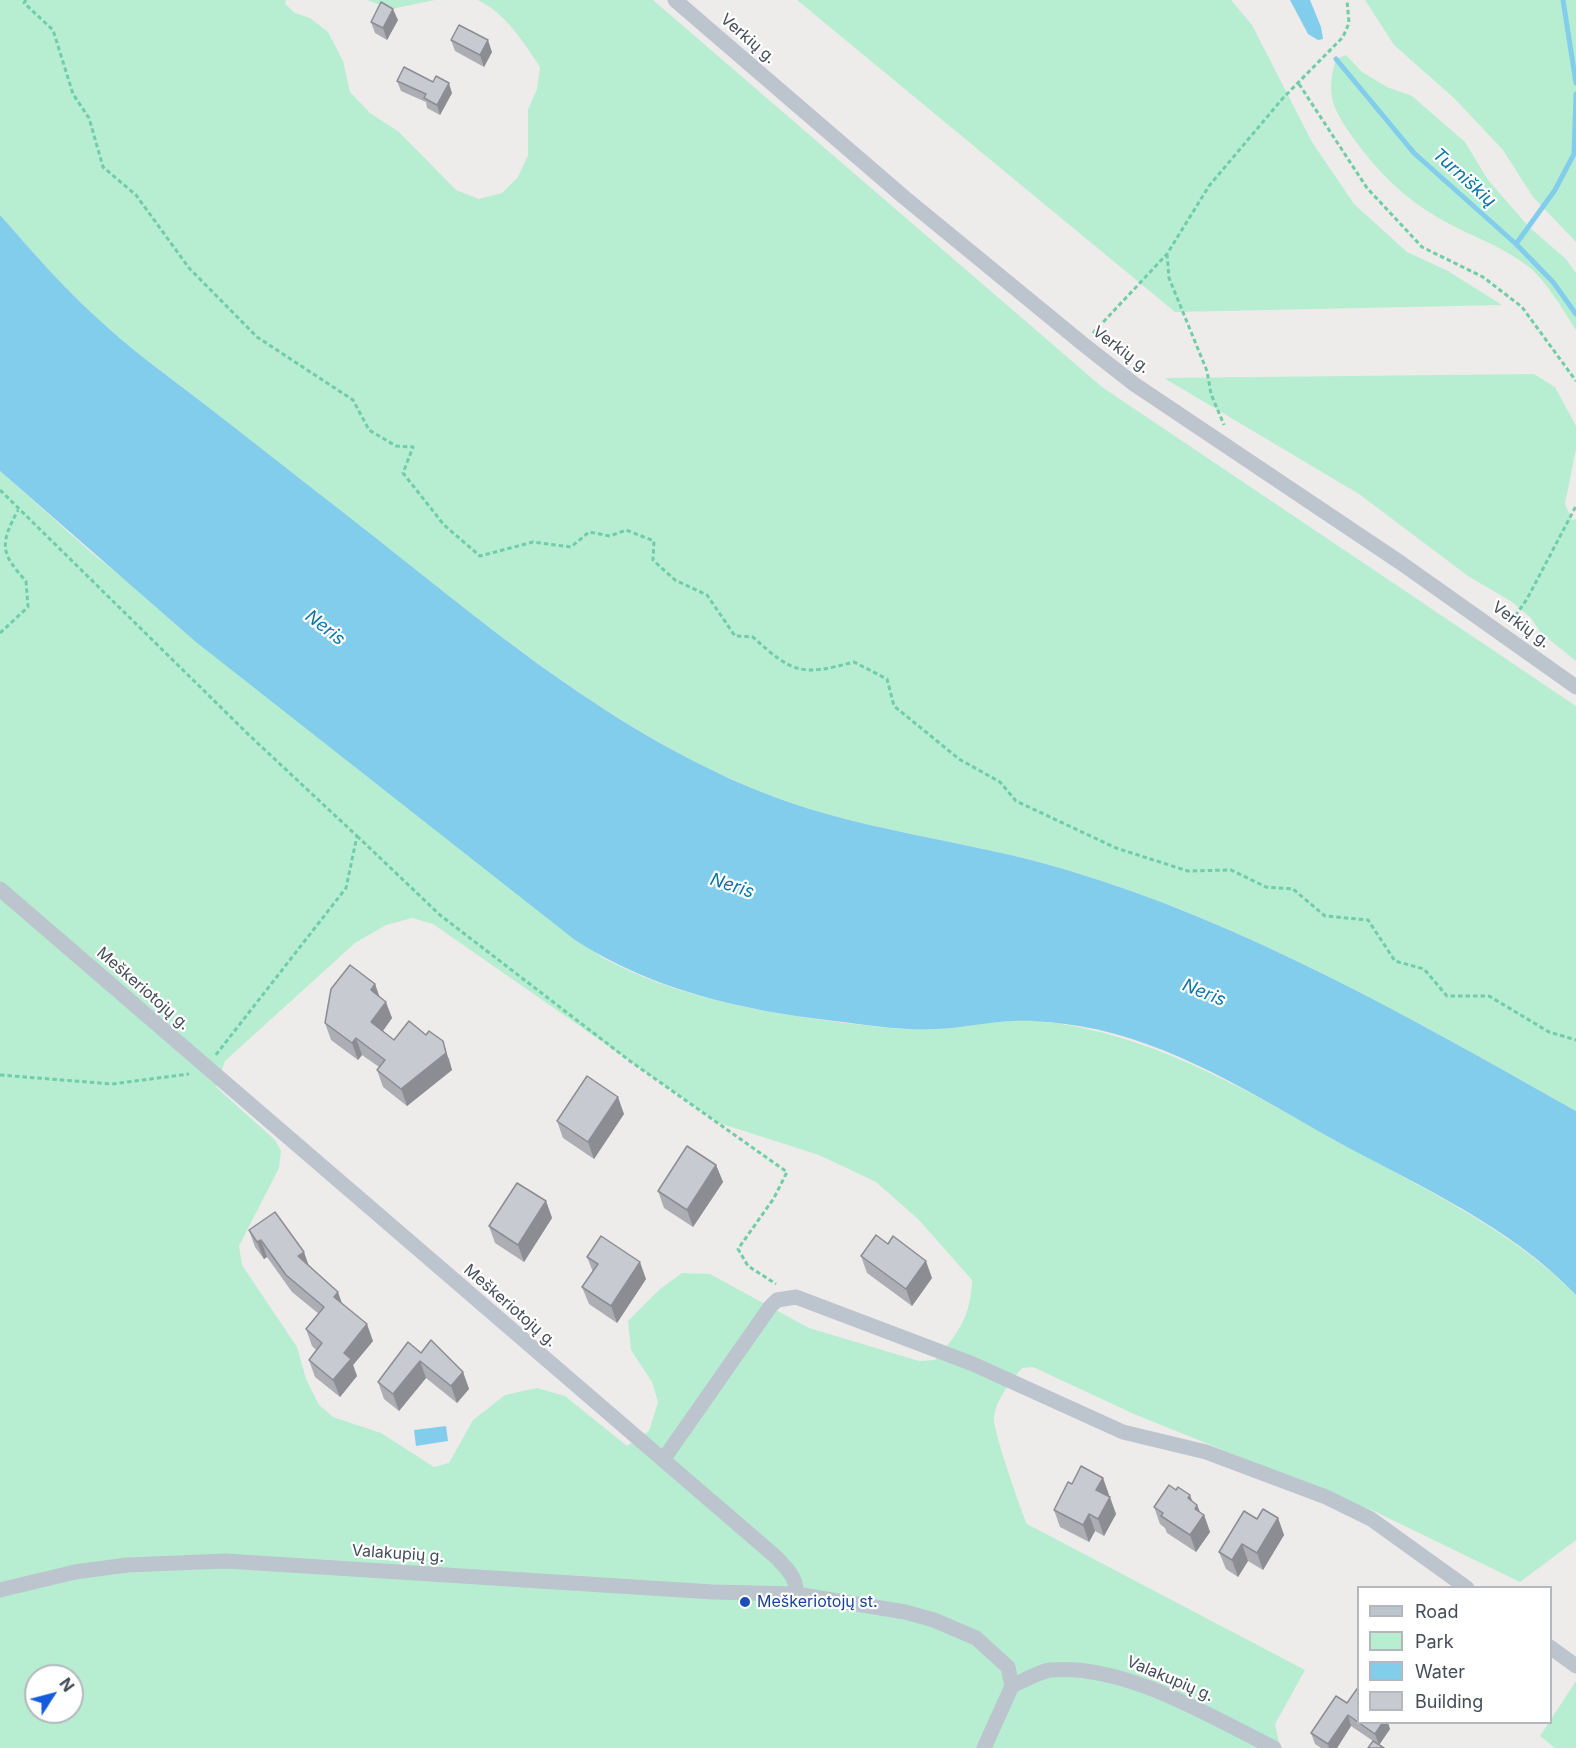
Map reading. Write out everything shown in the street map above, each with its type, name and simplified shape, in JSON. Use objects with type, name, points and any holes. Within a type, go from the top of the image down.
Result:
[{"type":"street","name":"Verkių g.","points":[[675,0],[905,198],[1083,344],[1216,439],[1503,634],[1576,687]]},
{"type":"street","name":"Meškeriotojų g.","points":[[0,889],[776,1557],[792,1575],[797,1585],[796,1594]]},
{"type":"street","points":[[663,1460],[770,1307],[777,1300],[796,1297],[973,1365],[1123,1432],[1206,1452],[1326,1497],[1371,1519],[1466,1586]]},
{"type":"street","name":"Valakupių g.","points":[[0,1590],[75,1572],[127,1565],[226,1561],[713,1592],[796,1594]]},
{"type":"street","points":[[796,1594],[905,1612],[934,1620],[976,1638],[1008,1667],[1012,1686],[984,1748]]},
{"type":"street","points":[[1552,1648],[1576,1666]]},
{"type":"street","name":"Valakupių g.","points":[[1012,1686],[1048,1670],[1114,1674],[1174,1698],[1274,1748]]},
{"type":"path","points":[[26,0],[24,3],[53,30],[73,94],[89,118],[103,167],[136,195],[189,268],[257,337],[353,400],[369,430],[396,446],[413,447],[403,473],[444,525],[480,556],[533,542],[571,547],[589,532],[610,536],[626,530],[654,541],[653,560],[675,580],[706,595],[735,636],[753,637],[780,662],[815,672],[854,662],[887,679],[894,706],[960,759],[1000,782],[1016,801],[1116,848],[1188,871],[1231,870],[1266,887],[1293,890],[1324,916],[1368,920],[1395,961],[1424,969],[1447,996],[1489,996],[1549,1032],[1576,1040]]},
{"type":"path","points":[[1083,344],[1167,254],[1209,186],[1284,98],[1343,37],[1349,23],[1347,0]]},
{"type":"path","points":[[1299,84],[1366,189],[1422,247],[1483,277],[1522,307],[1576,381]]},
{"type":"path","points":[[1167,254],[1169,278],[1207,371],[1211,394],[1224,425],[1216,439]]},
{"type":"path","points":[[0,490],[250,736],[440,915],[630,1061],[788,1173],[774,1198],[738,1249],[748,1266],[796,1297]]},
{"type":"path","points":[[1503,634],[1527,598],[1576,506]]},
{"type":"path","points":[[0,633],[28,607],[26,581],[7,562],[3,536],[18,510]]},
{"type":"path","points":[[0,1075],[112,1084],[210,1071],[212,1060],[346,888],[357,836]]},
{"type":"green space","points":[[0,0],[286,0],[285,4],[295,13],[310,18],[328,32],[343,61],[350,92],[370,113],[399,132],[456,190],[479,199],[502,193],[518,177],[528,155],[528,110],[537,89],[540,67],[506,21],[478,0],[653,0],[1102,387],[1576,706],[1576,1111],[1454,1042],[1328,976],[1199,917],[1067,870],[1028,859],[831,815],[754,789],[699,764],[647,735],[546,670],[121,339],[70,292],[0,215]]},
{"type":"green space","points":[[367,0],[435,0],[391,9]]},
{"type":"green space","points":[[797,0],[1231,0],[1252,25],[1312,142],[1354,204],[1407,252],[1448,271],[1502,305],[1175,312]]},
{"type":"green space","points":[[1365,0],[1576,0],[1576,242],[1533,197],[1503,150],[1454,98],[1394,45]]},
{"type":"green space","points":[[1346,55],[1362,72],[1387,87],[1412,96],[1465,142],[1488,180],[1529,227],[1566,259],[1576,273],[1576,330],[1549,288],[1529,267],[1507,252],[1425,209],[1402,192],[1372,162],[1347,128],[1333,102],[1331,83],[1336,59]]},
{"type":"green space","points":[[1534,374],[1555,387],[1576,426],[1576,449],[1565,504],[1572,520],[1576,519],[1576,661],[1541,633],[1531,618],[1512,602],[1468,576],[1359,494],[1164,378]]},
{"type":"green space","points":[[0,471],[93,554],[603,958],[659,983],[688,992],[746,1007],[806,1018],[913,1029],[938,1029],[1025,1020],[1038,1021],[1082,1028],[1165,1053],[1244,1090],[1473,1216],[1527,1253],[1576,1295],[1576,1540],[1520,1582],[1376,1512],[1134,1414],[1033,1367],[1022,1368],[1005,1391],[998,1403],[994,1417],[995,1424],[1027,1524],[1305,1670],[1275,1724],[1280,1748],[0,1748]],"holes":[[[412,918],[433,924],[719,1123],[819,1155],[876,1182],[919,1220],[972,1280],[969,1304],[962,1324],[935,1360],[919,1361],[809,1328],[710,1274],[682,1273],[660,1289],[628,1321],[631,1350],[652,1382],[658,1402],[649,1431],[627,1446],[565,1396],[537,1388],[505,1395],[473,1420],[449,1463],[434,1467],[381,1433],[333,1417],[319,1405],[306,1379],[297,1347],[242,1265],[239,1246],[279,1168],[281,1151],[275,1140],[216,1087],[225,1061],[355,943],[386,925]]]},
{"type":"green space","points":[[1576,1681],[1576,1748],[1555,1748],[1540,1736],[1548,1724],[1552,1724],[1552,1718]]},
{"type":"water","points":[[1290,0],[1310,0],[1321,27],[1323,39],[1318,40],[1308,34]]},
{"type":"water","name":"Neris","points":[[0,215],[70,292],[134,350],[542,667],[645,734],[698,763],[754,789],[792,803],[870,825],[1028,859],[1133,892],[1199,917],[1328,976],[1454,1042],[1576,1111],[1576,1295],[1550,1270],[1494,1228],[1245,1089],[1180,1057],[1147,1044],[1114,1033],[1046,1022],[1014,1021],[911,1029],[766,1011],[700,996],[668,985],[605,958],[575,940],[196,642],[0,471]]},
{"type":"water","points":[[446,1426],[448,1441],[416,1446],[414,1430]]},
{"type":"building","points":[[381,2],[393,9],[383,28],[371,22]]},
{"type":"building","points":[[459,25],[488,40],[480,55],[451,40]]},
{"type":"building","points":[[404,67],[433,82],[436,76],[449,83],[437,105],[424,98],[426,94],[397,81]]},
{"type":"building","points":[[350,965],[375,984],[371,990],[386,1002],[371,1022],[394,1040],[409,1021],[426,1035],[429,1031],[443,1041],[446,1053],[401,1089],[377,1070],[385,1060],[356,1038],[352,1043],[325,1023],[331,989]]},
{"type":"building","points":[[587,1076],[618,1097],[588,1142],[557,1121]]},
{"type":"building","points":[[687,1146],[716,1165],[687,1210],[658,1191]]},
{"type":"building","points":[[517,1183],[546,1201],[518,1245],[489,1226]]},
{"type":"building","points":[[275,1212],[304,1252],[298,1256],[338,1292],[334,1297],[367,1324],[344,1353],[351,1359],[333,1380],[309,1360],[322,1343],[306,1329],[324,1307],[286,1275],[261,1240],[257,1242],[249,1230]]},
{"type":"building","points":[[876,1235],[888,1244],[893,1236],[926,1261],[906,1289],[861,1256]]},
{"type":"building","points":[[601,1236],[640,1262],[611,1306],[582,1287],[598,1264],[587,1257]]},
{"type":"building","points":[[431,1340],[463,1372],[451,1386],[420,1361],[393,1394],[378,1382],[408,1342],[421,1353]]},
{"type":"building","points":[[1081,1466],[1103,1478],[1096,1490],[1110,1497],[1098,1519],[1089,1514],[1083,1525],[1054,1510],[1068,1482],[1072,1484]]},
{"type":"building","points":[[1169,1485],[1176,1490],[1178,1487],[1190,1495],[1188,1498],[1197,1505],[1195,1509],[1204,1515],[1190,1535],[1161,1516],[1163,1513],[1154,1507]]},
{"type":"building","points":[[1263,1509],[1278,1518],[1257,1553],[1242,1544],[1232,1560],[1219,1552],[1244,1511],[1257,1519]]},
{"type":"building","points":[[1357,1689],[1357,1721],[1348,1715],[1328,1744],[1311,1733],[1336,1696],[1347,1703]]},
{"type":"building","points":[[1361,1724],[1382,1724],[1375,1734]]},
{"type":"building","points":[[1373,1741],[1384,1748],[1368,1748]]},
{"type":"waterway","points":[[1563,0],[1576,83]]},
{"type":"waterway","name":"Turniškių","points":[[1336,59],[1414,153],[1516,244],[1553,282],[1576,314]]},
{"type":"waterway","points":[[1516,244],[1555,190],[1574,154],[1576,94]]},
{"type":"place","name":"Meškeriotojų st.","points":[[745,1602]]}]
